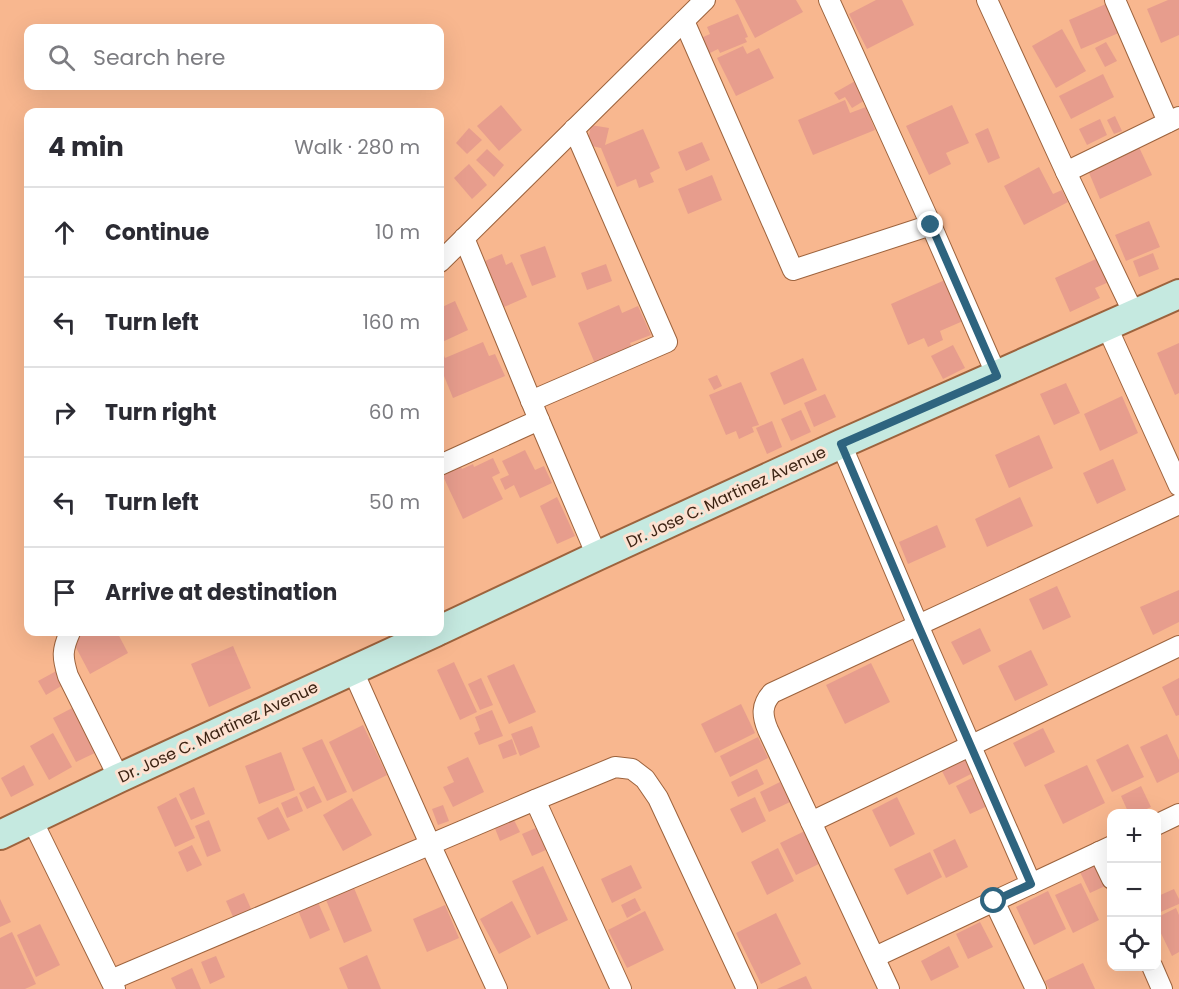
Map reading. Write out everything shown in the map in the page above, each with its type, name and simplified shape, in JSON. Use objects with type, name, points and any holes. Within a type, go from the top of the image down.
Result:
[{"type":"street","points":[[444,258],[705,0]]},
{"type":"street","points":[[829,0],[997,376]]},
{"type":"street","points":[[987,0],[1134,314]]},
{"type":"street","points":[[1066,172],[1174,120],[1115,0]]},
{"type":"street","points":[[684,21],[793,270],[931,225]]},
{"type":"street","points":[[531,401],[667,342],[574,129]]},
{"type":"street","points":[[464,238],[597,556]]},
{"type":"street","name":"Dr. Jose C. Martinez Avenue","points":[[444,628],[841,444],[1179,294]]},
{"type":"street","points":[[1107,327],[1179,486]]},
{"type":"street","points":[[444,463],[539,420]]},
{"type":"street","points":[[841,444],[1031,884]]},
{"type":"street","points":[[889,989],[763,718],[767,699],[772,693],[1179,504]]},
{"type":"street","points":[[68,636],[64,645],[64,661],[68,676],[119,778]]},
{"type":"street","name":"Dr. Jose C. Martinez Avenue","points":[[0,835],[427,636]]},
{"type":"street","points":[[811,822],[1179,646]]},
{"type":"street","points":[[353,671],[496,989]]},
{"type":"street","points":[[32,820],[113,984],[535,800],[615,767],[632,769],[645,780],[658,798],[747,989]]},
{"type":"street","points":[[535,800],[621,989]]},
{"type":"street","points":[[1161,823],[1179,814]]},
{"type":"street","points":[[875,957],[1105,849]]},
{"type":"street","points":[[994,901],[1036,989]]},
{"type":"street","points":[[1154,971],[1162,989]]},
{"type":"building","points":[[735,0],[796,0],[803,12],[755,38]]},
{"type":"building","points":[[876,0],[902,0],[914,25],[867,49],[849,14]]},
{"type":"building","points":[[1168,0],[1179,0],[1179,35],[1161,43],[1147,9]]},
{"type":"building","points":[[1108,3],[1121,32],[1081,49],[1069,20]]},
{"type":"building","points":[[738,14],[748,37],[745,38],[747,42],[720,53],[718,49],[708,54],[701,38],[710,34],[707,27]]},
{"type":"building","points":[[1062,29],[1086,71],[1056,88],[1032,46]]},
{"type":"building","points":[[1106,42],[1117,61],[1105,67],[1095,48]]},
{"type":"building","points":[[743,46],[747,54],[759,48],[774,78],[736,96],[717,58]]},
{"type":"building","points":[[1103,74],[1114,97],[1071,119],[1059,96]]},
{"type":"building","points":[[857,80],[867,99],[852,108],[845,97],[839,100],[834,93]]},
{"type":"building","points":[[845,100],[850,113],[866,107],[875,130],[813,155],[798,120]]},
{"type":"building","points":[[501,105],[522,130],[499,151],[477,126]]},
{"type":"building","points":[[952,105],[969,143],[946,153],[951,164],[929,175],[906,126]]},
{"type":"building","points":[[1115,116],[1122,131],[1114,134],[1107,120]]},
{"type":"building","points":[[1100,119],[1107,135],[1087,145],[1079,129]]},
{"type":"building","points":[[591,125],[609,128],[605,145],[643,129],[660,168],[650,173],[654,182],[639,188],[636,179],[617,187],[601,148],[587,145]]},
{"type":"building","points":[[469,128],[482,140],[467,154],[456,143]]},
{"type":"building","points":[[988,128],[1000,158],[988,163],[975,134]]},
{"type":"building","points":[[702,142],[710,160],[686,171],[678,152]]},
{"type":"building","points":[[1138,145],[1152,175],[1100,199],[1087,168]]},
{"type":"building","points":[[487,149],[504,165],[494,177],[476,160]]},
{"type":"building","points":[[469,164],[487,185],[472,199],[454,178]]},
{"type":"building","points":[[1039,167],[1053,194],[1062,190],[1068,202],[1024,225],[1004,186]]},
{"type":"building","points":[[712,175],[722,200],[688,214],[678,189]]},
{"type":"building","points":[[1149,221],[1160,247],[1126,261],[1115,235]]},
{"type":"building","points":[[545,246],[556,277],[532,286],[520,255]]},
{"type":"building","points":[[1153,253],[1159,269],[1139,277],[1133,261]]},
{"type":"building","points":[[502,254],[506,265],[512,262],[527,297],[504,307],[485,261]]},
{"type":"building","points":[[1098,258],[1109,282],[1095,288],[1100,298],[1070,312],[1055,278]]},
{"type":"building","points":[[606,264],[612,281],[587,290],[581,273]]},
{"type":"building","points":[[945,280],[963,321],[940,331],[943,340],[928,347],[924,338],[908,345],[891,304]]},
{"type":"building","points":[[455,301],[468,330],[444,341],[444,306]]},
{"type":"building","points":[[619,305],[622,313],[638,306],[651,335],[630,343],[633,350],[596,366],[578,323]]},
{"type":"building","points":[[483,342],[489,356],[495,354],[505,376],[453,398],[444,376],[444,356],[445,358]]},
{"type":"building","points":[[1179,343],[1179,393],[1175,395],[1157,353]]},
{"type":"building","points":[[953,345],[965,368],[943,379],[931,356]]},
{"type":"building","points":[[803,358],[817,390],[784,405],[770,373]]},
{"type":"building","points":[[717,375],[722,386],[714,390],[708,379]]},
{"type":"building","points":[[741,382],[759,425],[752,427],[754,432],[739,439],[736,431],[726,435],[709,395]]},
{"type":"building","points":[[1066,383],[1080,413],[1054,425],[1040,394]]},
{"type":"building","points":[[825,394],[836,417],[814,427],[804,403]]},
{"type":"building","points":[[1122,396],[1138,433],[1100,451],[1084,414]]},
{"type":"building","points":[[801,410],[811,432],[791,441],[781,419]]},
{"type":"building","points":[[772,421],[782,447],[767,454],[756,428]]},
{"type":"building","points":[[1039,435],[1053,468],[1009,488],[995,455]]},
{"type":"building","points":[[525,450],[535,470],[544,466],[552,483],[520,498],[514,485],[505,490],[500,479],[509,475],[502,461]]},
{"type":"building","points":[[493,458],[500,473],[492,477],[503,499],[463,519],[444,478],[444,473],[460,465],[462,469],[473,464],[474,467]]},
{"type":"building","points":[[1113,459],[1126,490],[1097,504],[1083,473]]},
{"type":"building","points":[[557,497],[575,536],[557,544],[540,506]]},
{"type":"building","points":[[1020,497],[1033,526],[987,547],[975,519]]},
{"type":"building","points":[[937,525],[946,547],[908,564],[899,542]]},
{"type":"building","points":[[1057,586],[1071,617],[1043,630],[1029,599]]},
{"type":"building","points":[[1179,590],[1179,622],[1153,635],[1140,607]]},
{"type":"building","points":[[980,628],[991,651],[963,665],[951,642]]},
{"type":"building","points":[[75,636],[119,636],[128,653],[90,674],[71,638]]},
{"type":"building","points":[[233,646],[251,688],[209,707],[191,664]]},
{"type":"building","points":[[1031,650],[1048,685],[1015,701],[998,666]]},
{"type":"building","points":[[454,662],[477,712],[460,720],[437,670]]},
{"type":"building","points":[[871,663],[890,702],[845,724],[826,685]]},
{"type":"building","points":[[514,664],[536,712],[509,724],[487,676]]},
{"type":"building","points":[[60,669],[68,682],[46,695],[38,681]]},
{"type":"building","points":[[481,678],[493,705],[480,710],[468,684]]},
{"type":"building","points":[[1179,678],[1179,715],[1176,716],[1162,687]]},
{"type":"building","points":[[741,704],[755,733],[715,753],[701,724]]},
{"type":"building","points":[[78,705],[101,750],[76,762],[53,718]]},
{"type":"building","points":[[492,710],[503,736],[479,745],[474,733],[480,730],[475,717]]},
{"type":"building","points":[[363,725],[387,775],[353,792],[329,742]]},
{"type":"building","points":[[532,726],[540,747],[520,756],[511,734]]},
{"type":"building","points":[[1043,728],[1055,752],[1025,767],[1013,743]]},
{"type":"building","points":[[53,733],[72,767],[49,780],[30,746]]},
{"type":"building","points":[[1167,734],[1179,760],[1179,772],[1157,783],[1140,747]]},
{"type":"building","points":[[758,737],[768,758],[730,777],[720,756]]},
{"type":"building","points":[[322,739],[347,792],[327,801],[302,748]]},
{"type":"building","points":[[512,739],[517,754],[503,759],[498,745]]},
{"type":"building","points":[[1128,744],[1144,777],[1112,792],[1096,760]]},
{"type":"building","points":[[968,751],[977,771],[949,785],[939,765]]},
{"type":"building","points":[[281,752],[295,790],[259,804],[245,766]]},
{"type":"building","points":[[468,757],[484,792],[453,807],[443,787],[454,782],[447,767]]},
{"type":"building","points":[[24,765],[34,785],[11,797],[1,778]]},
{"type":"building","points":[[1087,765],[1105,803],[1063,824],[1044,785]]},
{"type":"building","points":[[757,769],[764,784],[738,797],[731,782]]},
{"type":"building","points":[[980,774],[994,803],[970,814],[956,786]]},
{"type":"building","points":[[780,782],[790,802],[769,812],[760,792]]},
{"type":"building","points":[[314,786],[322,802],[307,809],[299,793]]},
{"type":"building","points":[[1141,786],[1151,807],[1127,809],[1121,796]]},
{"type":"building","points":[[194,787],[205,814],[191,820],[179,794]]},
{"type":"building","points":[[297,796],[303,811],[287,818],[281,803]]},
{"type":"building","points":[[176,797],[195,838],[175,847],[157,807]]},
{"type":"building","points":[[755,797],[766,821],[742,833],[730,809]]},
{"type":"building","points":[[897,797],[915,834],[890,847],[872,810]]},
{"type":"building","points":[[352,798],[372,835],[343,851],[323,815]]},
{"type":"building","points":[[443,805],[449,821],[438,825],[432,809]]},
{"type":"building","points":[[278,807],[290,830],[268,840],[257,818]]},
{"type":"building","points":[[513,818],[520,832],[500,841],[494,826]]},
{"type":"building","points":[[209,820],[221,851],[207,857],[195,826]]},
{"type":"building","points":[[536,828],[546,850],[532,856],[522,834]]},
{"type":"building","points":[[809,829],[825,861],[796,875],[780,843]]},
{"type":"building","points":[[955,839],[968,867],[946,878],[933,850]]},
{"type":"building","points":[[192,845],[202,865],[187,872],[178,852]]},
{"type":"building","points":[[778,848],[794,881],[767,895],[751,862]]},
{"type":"building","points":[[930,852],[942,877],[907,895],[894,869]]},
{"type":"building","points":[[1094,863],[1105,886],[1090,893],[1079,870]]},
{"type":"building","points":[[631,865],[642,888],[612,903],[601,879]]},
{"type":"building","points":[[543,866],[568,920],[537,935],[512,881]]},
{"type":"building","points":[[1081,883],[1099,920],[1073,933],[1055,895]]},
{"type":"building","points":[[354,888],[372,931],[344,943],[326,900]]},
{"type":"building","points":[[1174,889],[1179,904],[1161,912],[1161,895]]},
{"type":"building","points":[[1048,891],[1066,929],[1034,945],[1016,907]]},
{"type":"building","points":[[244,893],[252,911],[234,919],[226,901]]},
{"type":"building","points":[[635,898],[641,910],[627,918],[621,905]]},
{"type":"building","points":[[0,899],[11,922],[0,927]]},
{"type":"building","points":[[317,900],[330,930],[310,939],[297,908]]},
{"type":"building","points":[[512,901],[531,937],[499,954],[480,919]]},
{"type":"building","points":[[445,905],[459,938],[427,952],[413,919]]},
{"type":"building","points":[[1176,908],[1179,915],[1179,952],[1172,956],[1161,933],[1161,916]]},
{"type":"building","points":[[645,911],[664,950],[627,968],[608,930]]},
{"type":"building","points":[[776,913],[801,964],[761,984],[736,933]]},
{"type":"building","points":[[980,922],[993,947],[968,959],[956,934]]},
{"type":"building","points":[[40,924],[60,965],[36,977],[17,935]]},
{"type":"building","points":[[12,932],[36,984],[25,989],[0,989],[0,938]]},
{"type":"building","points":[[949,946],[959,967],[931,981],[921,961]]},
{"type":"building","points":[[367,955],[381,989],[348,989],[339,968]]},
{"type":"building","points":[[216,956],[225,977],[210,984],[201,962]]},
{"type":"building","points":[[1083,963],[1095,989],[1049,989],[1045,981]]},
{"type":"building","points":[[192,968],[201,989],[176,989],[171,978]]},
{"type":"building","points":[[806,976],[812,989],[777,989]]},
{"type":"route","points":[[931,225],[997,376],[841,444],[1031,884],[994,901]]}]
